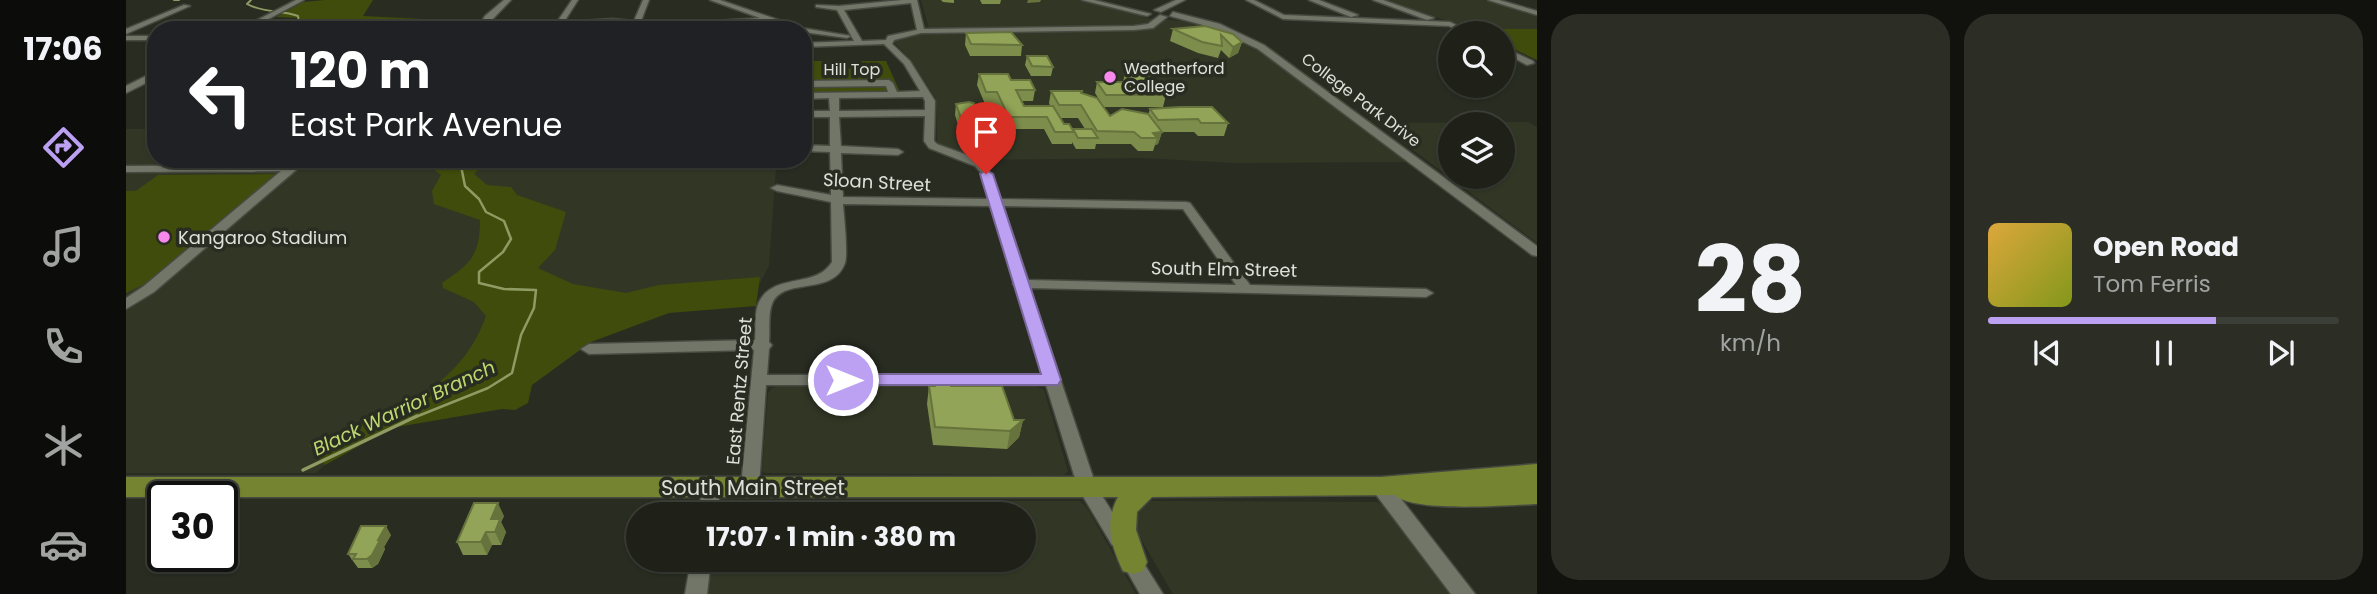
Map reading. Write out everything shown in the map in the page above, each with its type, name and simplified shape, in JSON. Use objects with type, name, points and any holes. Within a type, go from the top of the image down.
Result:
[{"type":"main road","name":"South Main Street","points":[[126,487],[1381,487],[1537,474]]},
{"type":"main road","name":"South Main Street","points":[[1381,487],[1444,496],[1537,494]]},
{"type":"main road","points":[[1133,562],[1122,538],[1122,515],[1130,497],[1146,488]]},
{"type":"street","points":[[259,21],[301,0]]},
{"type":"street","points":[[488,21],[508,0]]},
{"type":"street","points":[[561,21],[576,0]]},
{"type":"street","points":[[637,21],[646,0]]},
{"type":"street","points":[[713,0],[772,21]]},
{"type":"street","name":"College Park Drive","points":[[1085,0],[1160,14]]},
{"type":"street","name":"College Park Drive","points":[[1095,0],[1228,30],[1254,42],[1299,72],[1537,252]]},
{"type":"street","points":[[888,42],[894,36],[921,31],[1150,26],[1160,14],[1182,0]]},
{"type":"street","points":[[1134,28],[1189,0]]},
{"type":"street","points":[[1249,0],[1283,17],[1438,24]]},
{"type":"street","points":[[1312,0],[1364,20]]},
{"type":"street","points":[[1376,0],[1438,23]]},
{"type":"street","points":[[1491,0],[1536,13]]},
{"type":"street","points":[[818,6],[839,8],[914,1],[921,31]]},
{"type":"street","points":[[151,21],[186,6]]},
{"type":"street","points":[[839,8],[857,39]]},
{"type":"street","points":[[763,21],[769,20]]},
{"type":"street","points":[[126,32],[147,23]]},
{"type":"street","points":[[812,32],[888,42],[907,63],[926,94],[931,113],[929,141],[943,150],[979,164],[986,174],[1087,488],[1152,594]]},
{"type":"street","points":[[126,38],[147,38]]},
{"type":"street","points":[[812,45],[857,39]]},
{"type":"street","points":[[1515,55],[1530,63]]},
{"type":"street","points":[[126,90],[147,79]]},
{"type":"street","name":"Hill Top","points":[[812,84],[889,83],[893,94]]},
{"type":"street","points":[[812,96],[926,94]]},
{"type":"street","name":"East Rentz Street","points":[[750,487],[764,345],[765,304],[771,292],[780,287],[826,278],[835,272],[839,262],[834,95]]},
{"type":"street","points":[[812,114],[931,113]]},
{"type":"street","points":[[812,148],[898,152]]},
{"type":"street","points":[[126,169],[292,168],[149,289],[126,304]]},
{"type":"street","name":"Sloan Street","points":[[777,188],[836,200],[1186,206],[1246,289]]},
{"type":"street","name":"South Elm Street","points":[[1020,284],[1426,293]]},
{"type":"street","points":[[589,349],[764,345]]},
{"type":"street","points":[[761,380],[1052,380]]},
{"type":"street","points":[[709,502],[711,487]]},
{"type":"street","points":[[1381,487],[1464,594]]},
{"type":"street","points":[[696,594],[699,572]]},
{"type":"shaded area","name":"Weatherford College","points":[[921,0],[1080,0],[1136,11],[1144,18],[1182,21],[1215,28],[1259,48],[1408,162],[1235,163],[1143,158],[979,160],[937,143],[936,98],[911,60],[893,41],[930,32]]},
{"type":"shaded area","points":[[1384,0],[1484,0],[1537,15],[1537,29],[1515,29],[1515,21],[1448,21]]},
{"type":"shaded area","points":[[1515,122],[1528,122],[1537,127],[1537,243],[1465,189],[1515,189]]},
{"type":"shaded area","points":[[1377,123],[1438,123],[1438,169]]},
{"type":"shaded area","points":[[126,129],[147,129],[147,168],[776,168],[769,265],[755,293],[625,295],[325,465],[316,473],[126,473]]},
{"type":"shaded area","points":[[784,385],[1036,386],[1044,390],[1068,471],[1064,475],[765,473],[762,471],[768,393],[772,388]]},
{"type":"shaded area","points":[[1080,501],[1087,508],[1136,594],[706,594],[709,572],[1036,572],[1036,502],[724,502]]},
{"type":"shaded area","points":[[1143,502],[1377,502],[1385,506],[1452,594],[1173,594],[1134,527],[1134,509]]},
{"type":"green space","points":[[373,0],[363,16],[443,20],[298,21],[300,18],[276,17],[303,2]]},
{"type":"green space","points":[[1515,29],[1537,29],[1537,60],[1515,50]]},
{"type":"green space","points":[[812,61],[886,61],[900,92],[812,95]]},
{"type":"green space","points":[[432,168],[480,168],[474,174],[487,185],[511,187],[517,195],[566,212],[555,250],[538,268],[573,284],[626,293],[659,285],[760,277],[756,306],[669,313],[591,342],[532,385],[528,403],[515,410],[502,409],[391,428],[325,465],[309,445],[389,413],[436,384],[457,366],[473,343],[486,316],[474,302],[443,288],[442,283],[472,258],[478,242],[480,220],[434,204],[432,191],[441,175]]},
{"type":"green space","name":"Kangaroo Stadium","points":[[277,174],[145,284],[126,293],[126,191],[136,191],[158,175]]},
{"type":"building","points":[[1205,26],[1233,34],[1242,42],[1233,47],[1221,35],[1222,46],[1202,42],[1173,29]]},
{"type":"building","points":[[1011,32],[1022,45],[971,44],[966,33]]},
{"type":"building","points":[[1027,56],[1047,56],[1053,67],[1032,66]]},
{"type":"building","points":[[979,74],[1008,74],[1011,80],[1030,80],[1035,90],[1016,90],[1024,106],[1053,106],[1064,124],[1069,124],[1074,132],[1055,132],[1047,117],[997,117],[1003,130],[966,132],[956,104],[969,102],[974,103],[976,109],[1005,109],[997,92],[986,92]]},
{"type":"building","points":[[1125,74],[1148,74],[1166,95],[1106,95],[1097,82],[1130,82]]},
{"type":"building","points":[[1051,91],[1082,91],[1081,93],[1097,98],[1110,116],[1122,109],[1148,114],[1162,132],[1153,133],[1157,138],[1141,138],[1134,132],[1097,131],[1081,105],[1059,105]]},
{"type":"building","points":[[1212,107],[1228,123],[1201,123],[1198,119],[1158,120],[1150,109]]},
{"type":"building","points":[[1073,129],[1092,129],[1098,138],[1078,138]]},
{"type":"building","points":[[949,379],[951,386],[1002,386],[1014,420],[1023,420],[1010,431],[935,427],[929,386],[935,386],[934,380]]},
{"type":"building","points":[[474,503],[498,503],[491,519],[500,519],[495,532],[486,532],[481,542],[457,542]]},
{"type":"building","points":[[361,526],[386,526],[372,555],[367,559],[353,559],[356,554],[348,554]]},
{"type":"waterway","name":"Black Warrior Branch","points":[[174,0],[179,0]]},
{"type":"waterway","name":"Black Warrior Branch","points":[[251,0],[247,4],[298,16],[299,21]]},
{"type":"waterway","name":"Black Warrior Branch","points":[[413,418],[488,388],[512,373],[521,335],[534,308],[536,290],[504,289],[479,283],[479,272],[503,252],[511,239],[504,221],[486,212],[479,199],[465,186],[461,168]]},
{"type":"waterway","name":"Black Warrior Branch","points":[[303,470],[417,416]]},
{"type":"place","name":"Weatherford College","points":[[1110,77]]},
{"type":"place","name":"Kangaroo Stadium","points":[[164,237]]},
{"type":"route","points":[[843,380],[1052,380],[986,174]]}]
